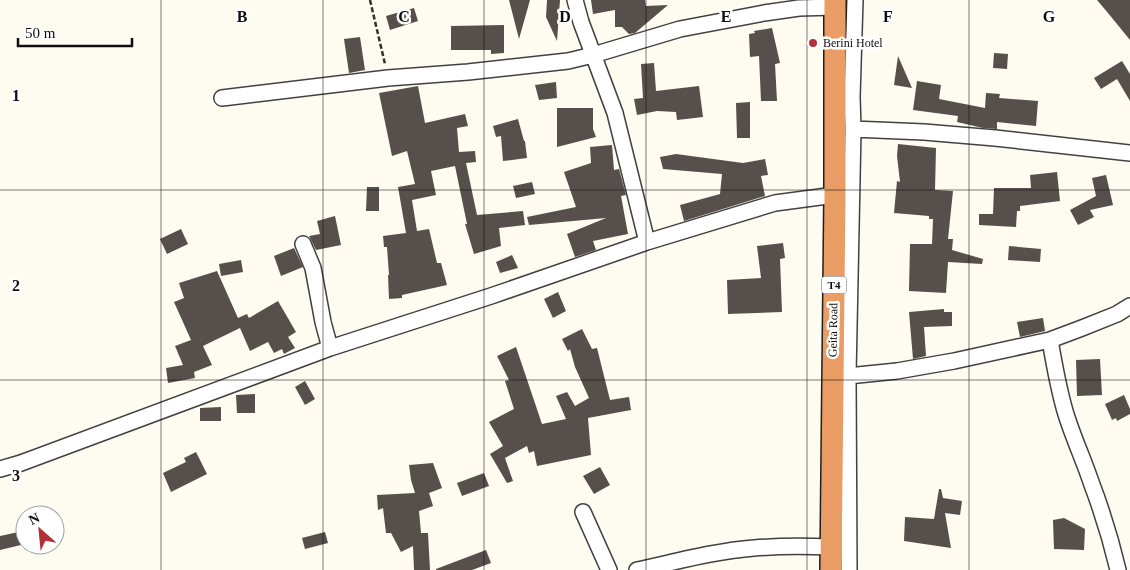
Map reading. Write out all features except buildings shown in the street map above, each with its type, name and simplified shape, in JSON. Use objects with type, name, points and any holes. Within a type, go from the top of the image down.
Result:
[{"type":"highway","name":"Geita Road","points":[[831,570],[835,3]]},
{"type":"street","points":[[574,0],[616,113],[648,242]]},
{"type":"street","points":[[849,570],[848,376],[855,0]]},
{"type":"street","points":[[222,98],[388,78],[468,72],[568,61],[680,29],[835,3]]},
{"type":"street","points":[[853,129],[932,132],[1130,153]]},
{"type":"street","points":[[0,470],[330,348],[491,296],[648,242],[775,204],[835,196]]},
{"type":"street","points":[[303,244],[313,268],[330,348]]},
{"type":"street","points":[[848,376],[897,371],[954,361],[1050,340],[1117,314],[1130,306]]},
{"type":"street","points":[[1050,340],[1065,410],[1075,443],[1104,520],[1118,570]]},
{"type":"street","points":[[583,512],[610,570]]},
{"type":"street","points":[[637,570],[716,553],[753,548],[830,547]]},
{"type":"path","points":[[370,0],[388,78]]},
{"type":"place","name":"Berini Hotel","points":[[813,43]]}]
